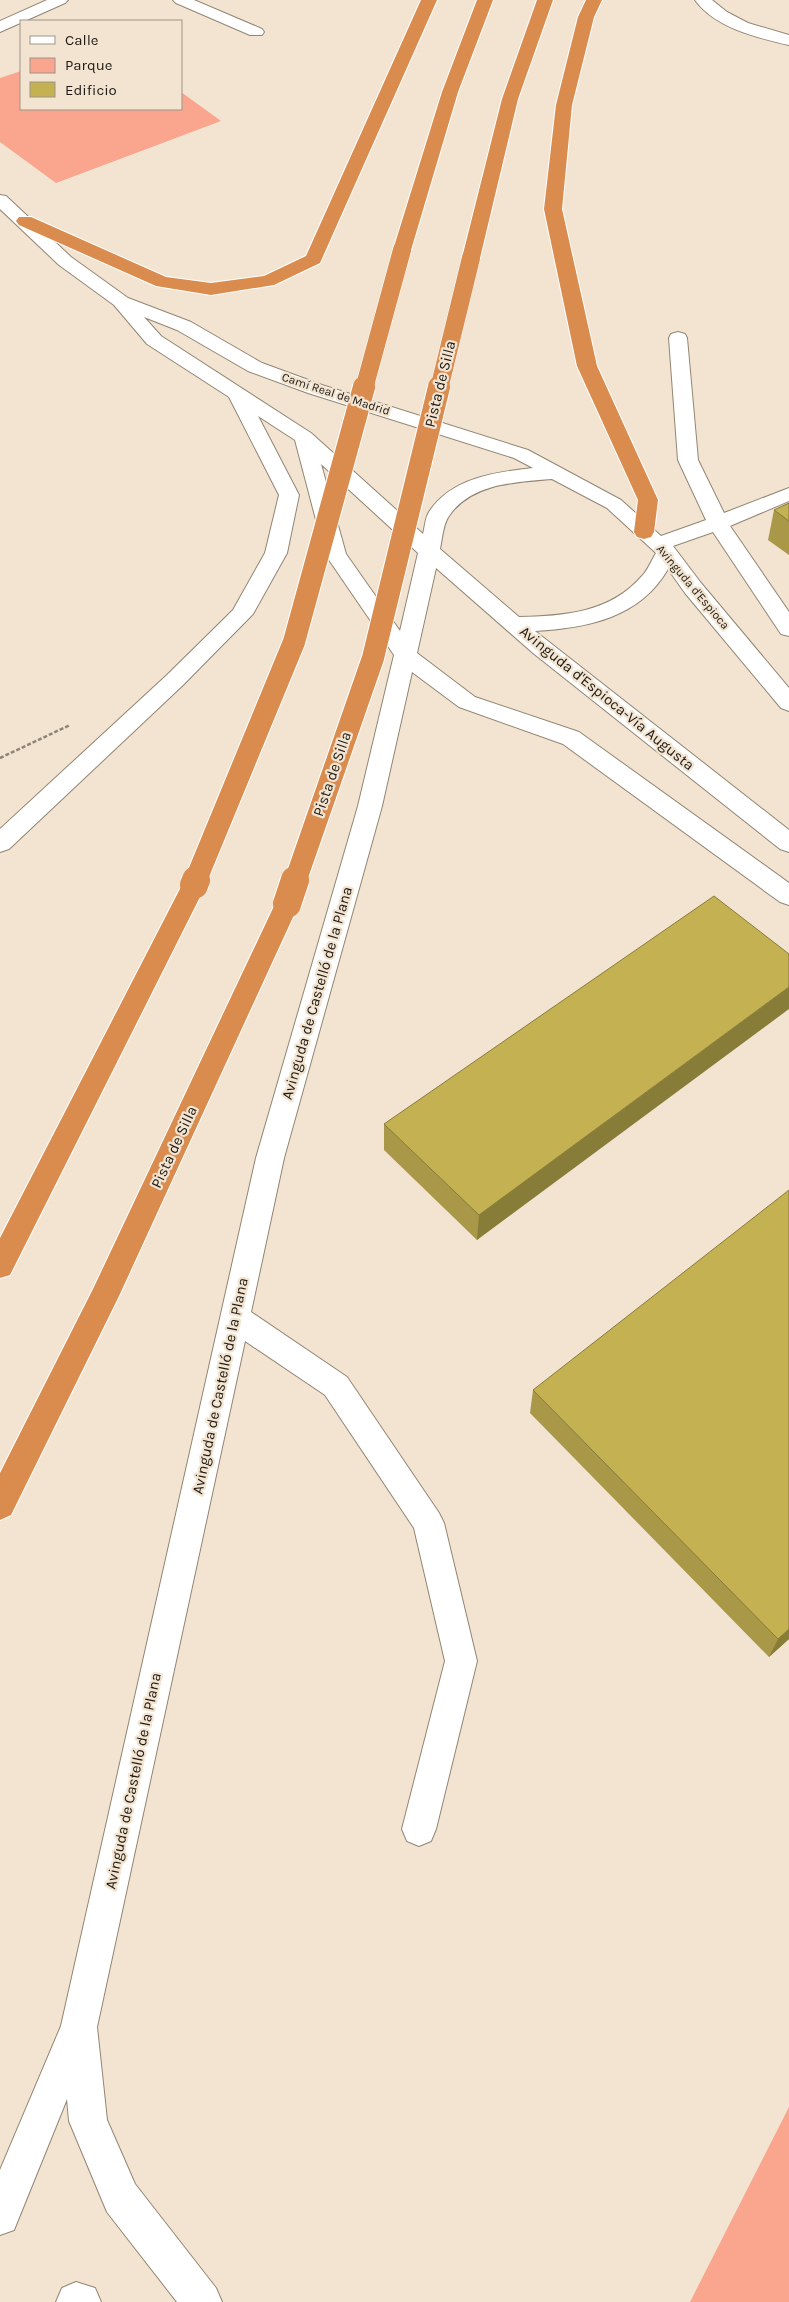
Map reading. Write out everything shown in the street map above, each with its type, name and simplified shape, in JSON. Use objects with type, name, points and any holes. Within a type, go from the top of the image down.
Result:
[{"type":"highway","points":[[26,221],[162,282],[210,289],[268,281],[314,259],[429,0]]},
{"type":"highway","points":[[0,1266],[194,885],[294,642],[402,250],[450,92],[485,0]]},
{"type":"highway","name":"Pista de Silla","points":[[0,1505],[104,1296],[287,904],[373,658],[510,99],[545,0]]},
{"type":"highway","points":[[594,0],[586,17],[564,106],[553,208],[587,366],[648,500],[656,543]]},
{"type":"street","points":[[0,27],[60,0]]},
{"type":"street","points":[[181,0],[256,32]]},
{"type":"street","points":[[703,0],[714,11],[742,27],[789,40]]},
{"type":"street","name":"Camí Real de Madrid","points":[[0,200],[26,221],[65,260],[121,301],[154,340],[304,437],[428,550]]},
{"type":"street","name":"Camí Real de Madrid","points":[[121,301],[184,326],[255,367],[521,454],[556,472]]},
{"type":"street","points":[[678,338],[688,460],[718,523],[789,629]]},
{"type":"street","points":[[0,843],[175,680],[242,614],[276,553],[290,495],[238,395]]},
{"type":"street","points":[[304,437],[336,554],[406,656],[467,702],[571,738],[789,896]]},
{"type":"street","name":"Avinguda d'Espioca","points":[[556,472],[614,504],[656,543],[789,703]]},
{"type":"street","name":"Avinguda de Castelló de la Plana","points":[[0,2216],[79,2026],[270,1158],[370,806],[406,656],[428,550],[438,514],[463,491],[500,478],[556,472]]},
{"type":"street","points":[[514,624],[552,623],[597,616],[627,603],[650,581],[656,543],[718,523],[789,494]]},
{"type":"street","name":"Avinguda d'Espioca-Vía Augusta","points":[[428,550],[514,624],[789,843]]},
{"type":"street","points":[[236,1318],[336,1386],[428,1523],[461,1661],[419,1829]]},
{"type":"street","points":[[79,2026],[88,2121],[121,2198],[202,2302]]},
{"type":"street","points":[[76,2302],[81,2302]]},
{"type":"green space","points":[[20,71],[20,110],[182,110],[182,93],[221,121],[56,183],[0,142],[0,78]]},
{"type":"green space","points":[[789,2107],[789,2302],[690,2302]]},
{"type":"building","points":[[789,503],[789,521],[774,510]]},
{"type":"building","points":[[714,896],[789,954],[789,987],[479,1215],[384,1124]]},
{"type":"building","points":[[789,1190],[789,1629],[778,1639],[533,1390]]}]
